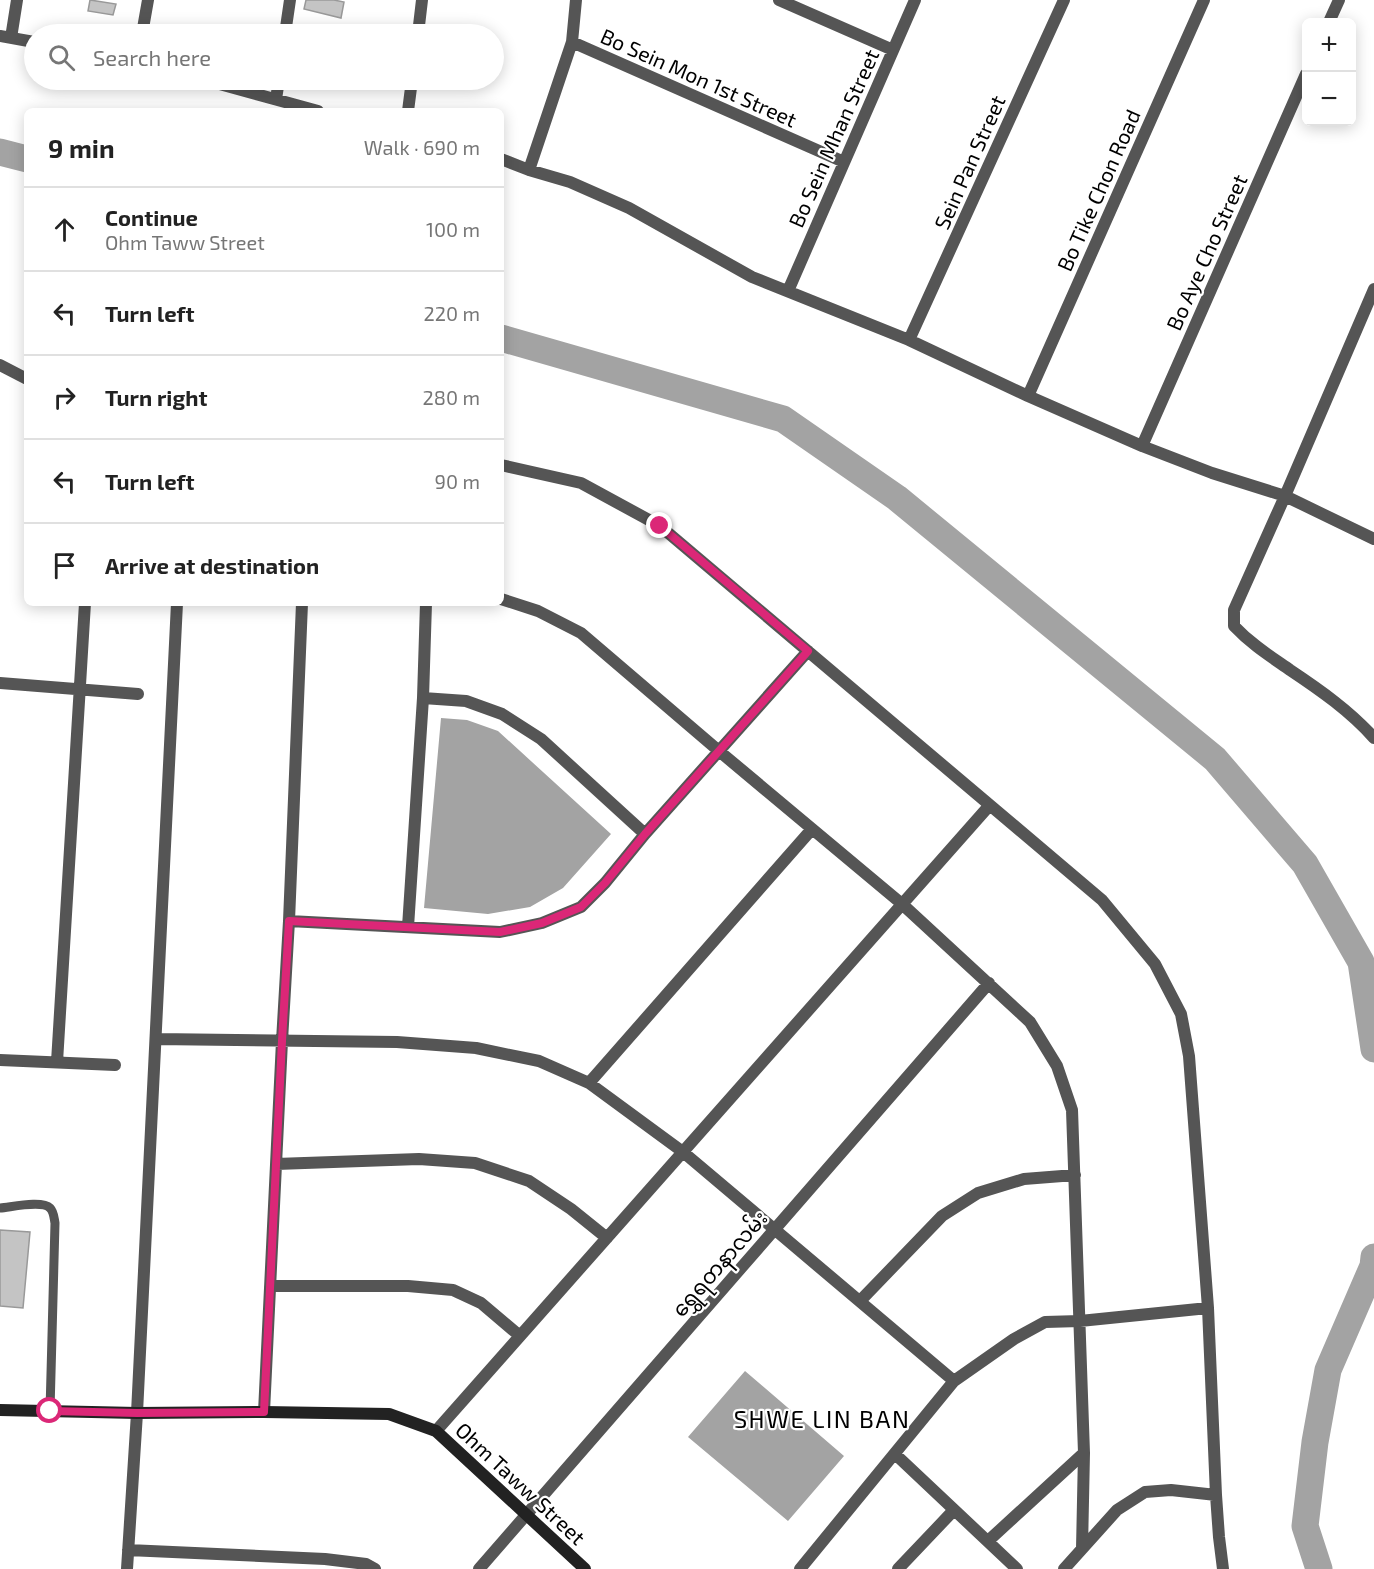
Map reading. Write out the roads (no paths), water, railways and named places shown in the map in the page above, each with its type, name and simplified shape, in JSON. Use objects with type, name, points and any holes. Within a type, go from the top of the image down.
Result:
[{"type":"street","points":[[17,0],[5,37],[24,40]]},
{"type":"street","points":[[144,24],[148,0]]},
{"type":"street","points":[[286,24],[290,0]]},
{"type":"street","points":[[419,24],[422,0]]},
{"type":"street","points":[[529,170],[572,42],[576,0]]},
{"type":"street","points":[[779,0],[893,50]]},
{"type":"street","name":"Bo Sein Mhan Street","points":[[788,291],[915,0]]},
{"type":"street","name":"Sein Pan Street","points":[[909,340],[1064,0]]},
{"type":"street","name":"Bo Tike Chon Road","points":[[1028,396],[1204,0]]},
{"type":"street","points":[[1331,18],[1339,0]]},
{"type":"street","name":"Bo Sein Mon 1st Street","points":[[572,42],[844,162]]},
{"type":"street","name":"Bo Aye Cho Street","points":[[1142,446],[1302,83]]},
{"type":"street","points":[[242,90],[308,108]]},
{"type":"street","points":[[276,99],[277,90]]},
{"type":"street","points":[[408,108],[411,90]]},
{"type":"street","points":[[504,160],[570,182],[629,208],[752,277],[909,340],[1142,446],[1212,473],[1285,496],[1374,539]]},
{"type":"street","points":[[1374,289],[1234,610],[1234,626],[1248,641],[1324,693],[1374,738]]},
{"type":"street","points":[[0,365],[24,377]]},
{"type":"street","points":[[504,466],[581,483],[660,526],[1102,900],[1155,964],[1181,1014],[1189,1056],[1208,1308],[1216,1495],[1223,1569]]},
{"type":"street","points":[[504,600],[538,611],[581,633],[903,904],[1030,1022],[1057,1066],[1072,1110],[1084,1453],[1082,1549]]},
{"type":"street","points":[[57,1062],[85,606]]},
{"type":"street","points":[[127,1569],[137,1413],[177,606]]},
{"type":"street","points":[[264,1412],[289,921],[302,606]]},
{"type":"street","points":[[408,927],[423,698],[426,606]]},
{"type":"street","points":[[289,921],[500,932],[542,923],[581,907],[605,883],[645,834],[808,651]]},
{"type":"street","points":[[0,682],[138,694]]},
{"type":"street","points":[[423,698],[466,701],[502,714],[541,740],[645,834]]},
{"type":"street","points":[[436,1431],[989,806]]},
{"type":"street","points":[[590,1083],[812,829]]},
{"type":"street","name":"ရွှေရတနာလမ်း","points":[[479,1569],[989,983]]},
{"type":"street","points":[[156,1039],[397,1042],[476,1048],[539,1062],[590,1083],[683,1152],[954,1381]]},
{"type":"street","points":[[0,1060],[115,1065]]},
{"type":"street","points":[[276,1164],[419,1159],[475,1163],[529,1181],[571,1209],[607,1238]]},
{"type":"street","points":[[861,1301],[942,1216],[978,1193],[1024,1179],[1075,1175]]},
{"type":"street","points":[[270,1286],[408,1286],[453,1290],[481,1303],[520,1336]]},
{"type":"street","points":[[800,1569],[954,1381],[1014,1339],[1045,1322],[1208,1308]]},
{"type":"street","name":"Ohm Taww Street","points":[[0,1410],[389,1414],[436,1431],[585,1569]]},
{"type":"street","points":[[988,1541],[1084,1453]]},
{"type":"street","points":[[895,1454],[1017,1569]]},
{"type":"street","points":[[1064,1569],[1117,1510],[1145,1492],[1171,1490],[1216,1495]]},
{"type":"street","points":[[898,1569],[954,1510]]},
{"type":"street","points":[[128,1550],[325,1559],[366,1564],[375,1569]]},
{"type":"lane","points":[[0,1208],[41,1204],[53,1211],[50,1411]]},
{"type":"waterway","points":[[0,152],[24,158]]},
{"type":"waterway","points":[[504,339],[783,419],[897,498],[1215,759],[1305,864],[1361,962],[1374,1049]]},
{"type":"waterway","points":[[1319,1569],[1305,1526],[1315,1442],[1328,1370],[1373,1266],[1374,1257]]},
{"type":"district","name":"SHWE LIN BAN","points":[[822,1418]]}]
